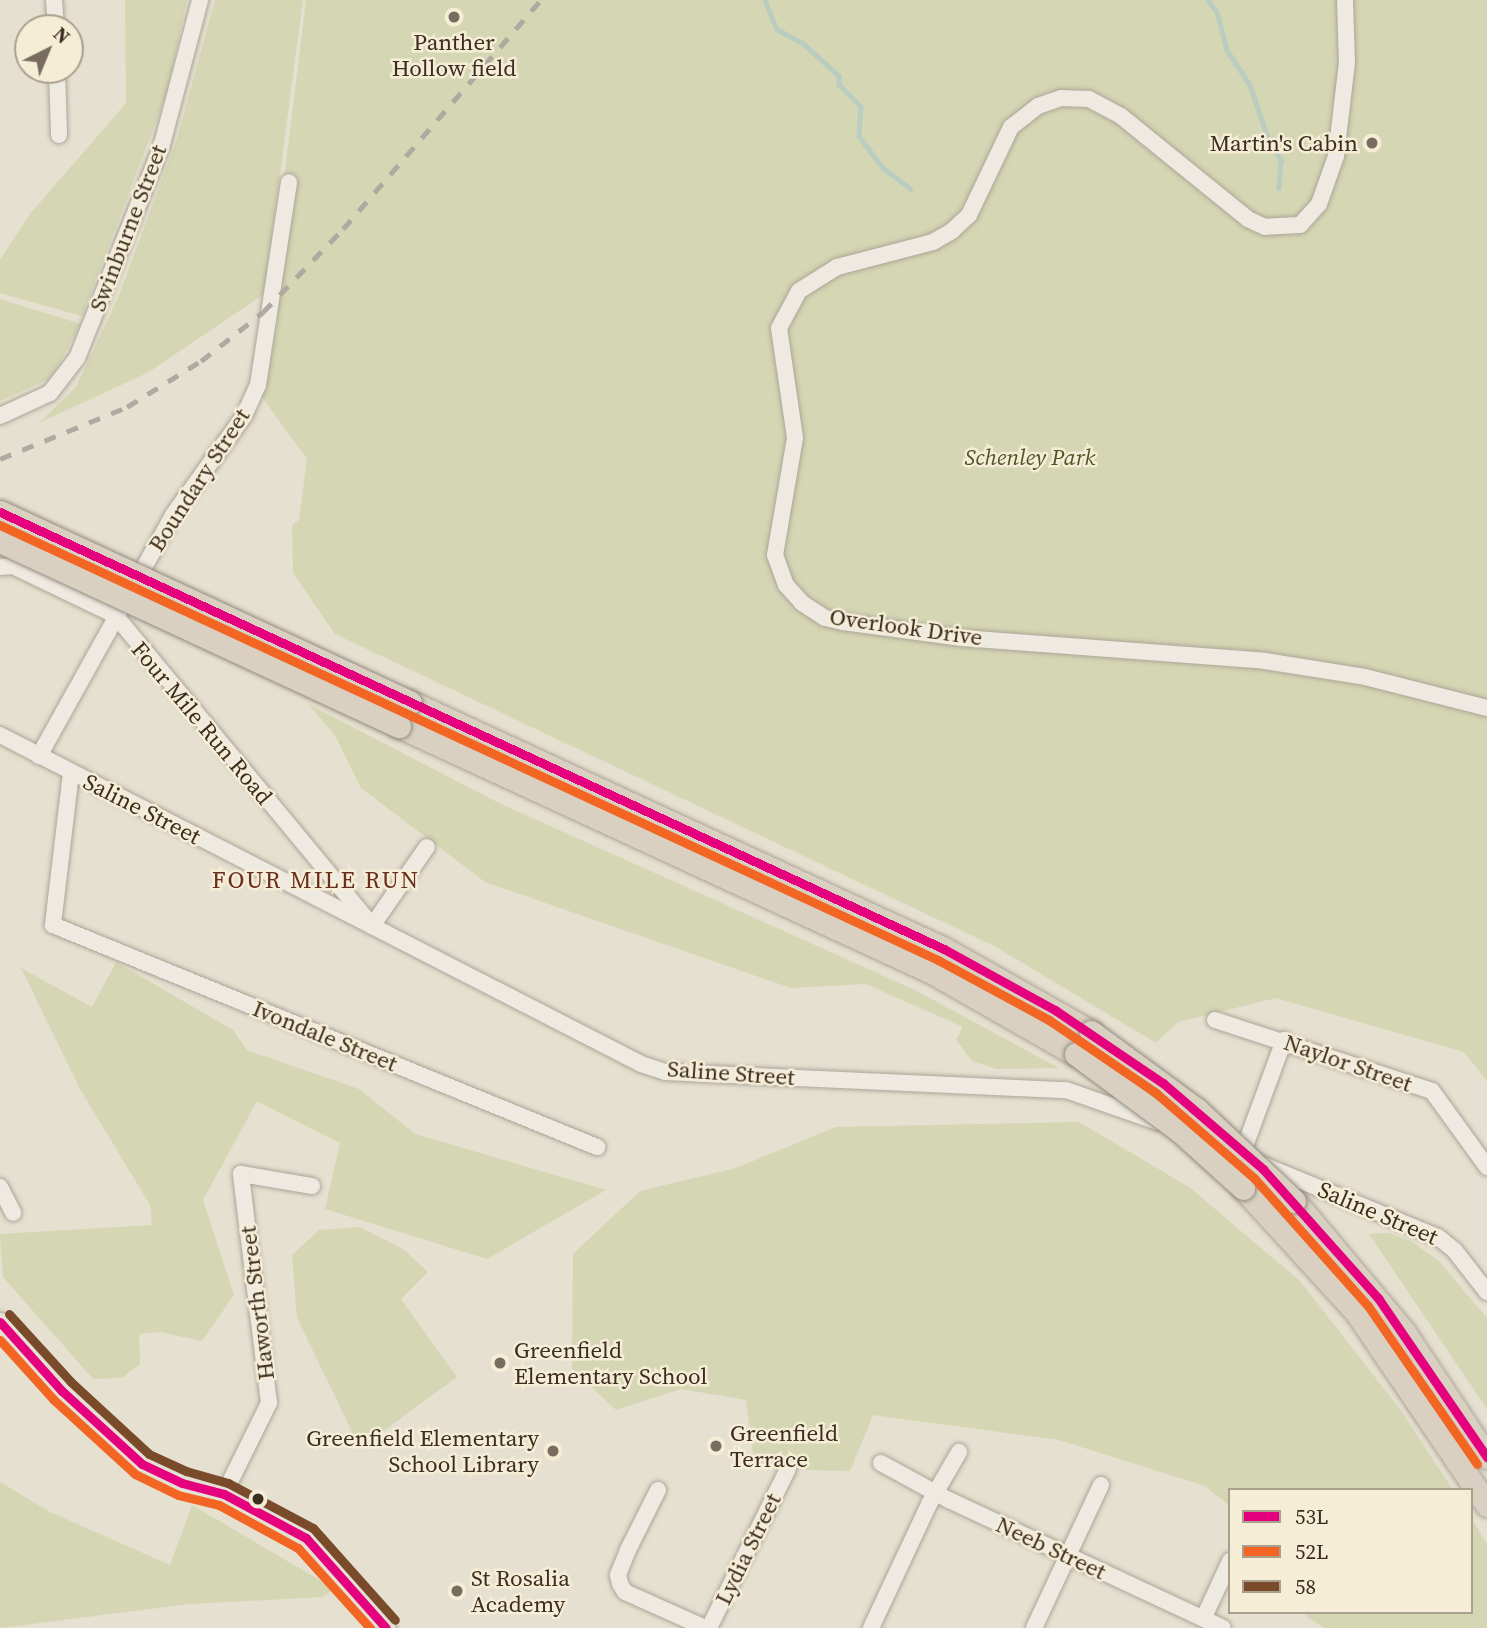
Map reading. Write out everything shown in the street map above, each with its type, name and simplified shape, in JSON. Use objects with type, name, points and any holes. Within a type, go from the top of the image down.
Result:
[{"type":"highway","points":[[0,512],[944,948],[1091,1032],[1197,1110],[1294,1201],[1398,1324],[1487,1457]]},
{"type":"highway","points":[[0,541],[932,972],[1076,1054],[1180,1131],[1243,1188],[1357,1313],[1487,1505]]},
{"type":"main road","points":[[0,1322],[62,1391],[142,1464],[182,1483],[224,1494],[306,1538],[386,1628]]},
{"type":"street","name":"Swinburne Street","points":[[0,416],[40,400],[77,358],[161,148],[200,0]]},
{"type":"street","name":"Overlook Drive","points":[[1345,0],[1347,62],[1336,156],[1319,204],[1300,225],[1265,227],[1248,219],[1121,116],[1089,99],[1061,98],[1038,106],[1011,127],[968,215],[951,230],[933,242],[818,276],[799,291],[783,315],[779,344],[795,438],[776,535],[775,555],[786,585],[825,618],[906,632],[1265,661],[1365,677],[1487,708]]},
{"type":"street","points":[[57,84],[59,135]]},
{"type":"street","name":"Boundary Street","points":[[39,756],[173,515],[244,416],[258,385],[289,181]]},
{"type":"street","name":"Four Mile Run Road","points":[[0,567],[13,566],[115,615],[372,926]]},
{"type":"street","name":"Saline Street","points":[[0,735],[641,1063],[666,1072],[1079,1091],[1438,1237],[1455,1251],[1487,1292]]},
{"type":"street","name":"Ivondale Street","points":[[71,773],[53,925],[597,1147]]},
{"type":"street","points":[[372,926],[427,847]]},
{"type":"street","name":"Naylor Street","points":[[1215,1020],[1284,1040],[1432,1091],[1487,1167]]},
{"type":"street","points":[[1241,1157],[1284,1040]]},
{"type":"street","name":"Haworth Street","points":[[224,1494],[269,1403],[241,1174],[312,1186]]},
{"type":"street","points":[[0,1187],[13,1213]]},
{"type":"street","points":[[871,1628],[959,1451]]},
{"type":"street","name":"Neeb Street","points":[[881,1463],[1223,1628]]},
{"type":"street","name":"Lydia Street","points":[[707,1628],[788,1469]]},
{"type":"street","points":[[1034,1628],[1101,1485]]},
{"type":"street","points":[[658,1490],[623,1562],[620,1584],[625,1592],[707,1628]]},
{"type":"street","points":[[1204,1617],[1228,1565]]},
{"type":"green space","points":[[125,0],[187,0],[167,93],[82,316],[0,293],[0,260],[30,214],[126,103]]},
{"type":"green space","points":[[215,0],[303,0],[264,294],[149,372],[39,423],[76,387],[118,298],[177,139]]},
{"type":"green space","name":"Schenley Park","points":[[306,0],[1487,0],[1487,1081],[1464,1052],[1276,998],[1178,1022],[1156,1043],[996,947],[335,634],[293,573],[292,525],[299,520],[307,459],[262,397],[277,327],[283,187]]},
{"type":"green space","points":[[0,299],[81,324],[51,378],[0,401]]},
{"type":"green space","points":[[308,704],[499,803],[915,990],[1059,1068],[996,1069],[972,1061],[956,1040],[963,1027],[866,984],[791,988],[485,882],[361,788],[335,735]]},
{"type":"green space","points":[[116,962],[233,1030],[247,1050],[359,1089],[415,1134],[606,1190],[487,1259],[325,1209],[340,1143],[257,1101],[203,1200],[234,1295],[202,1341],[160,1332],[139,1334],[140,1364],[122,1378],[93,1379],[3,1277],[0,1234],[152,1225],[150,1205],[80,1089],[21,968],[92,1007]]},
{"type":"green space","points":[[1079,1122],[1189,1187],[1300,1281],[1400,1409],[1452,1488],[1228,1488],[1228,1504],[1205,1486],[1059,1440],[873,1415],[850,1471],[755,1469],[746,1400],[681,1389],[616,1410],[572,1369],[573,1254],[640,1191],[736,1168],[836,1127]]},
{"type":"green space","points":[[359,1227],[403,1249],[428,1272],[401,1299],[457,1377],[360,1448],[297,1318],[292,1255],[319,1230]]},
{"type":"green space","points":[[1388,1233],[1411,1241],[1439,1261],[1487,1318],[1487,1409],[1369,1234]]},
{"type":"green space","points":[[0,1482],[50,1512],[170,1565],[192,1505],[335,1589],[323,1597],[190,1604],[0,1628]]},
{"type":"green space","points":[[1473,1521],[1487,1544],[1487,1628],[1324,1628],[1306,1616],[1473,1614]]},
{"type":"waterway","points":[[765,0],[777,29],[804,44],[839,76],[839,84],[861,107],[859,136],[882,167],[911,189]]},
{"type":"waterway","points":[[1208,0],[1217,12],[1227,50],[1250,85],[1268,138],[1281,160],[1279,188]]},
{"type":"railway","points":[[0,459],[127,407],[201,361],[263,312],[343,229],[541,0]]},
{"type":"transit line","name":"53L","points":[[0,512],[944,949],[1055,1010],[1163,1083],[1263,1169],[1378,1298],[1487,1457]]},
{"type":"transit line","name":"52L","points":[[0,525],[938,960],[1049,1020],[1156,1093],[1254,1178],[1368,1306],[1477,1464]]},
{"type":"transit line","name":"58","points":[[9,1314],[71,1382],[149,1454],[186,1471],[228,1483],[313,1528],[395,1620]]},
{"type":"transit line","name":"53L","points":[[0,1322],[62,1391],[142,1464],[182,1483],[224,1494],[306,1538],[386,1628]]},
{"type":"transit line","name":"52L","points":[[0,1340],[54,1400],[135,1474],[178,1495],[219,1505],[298,1548],[370,1628]]},
{"type":"place","name":"Panther Hollow field","points":[[454,17]]},
{"type":"place","name":"Martin's Cabin","points":[[1372,143]]},
{"type":"place","name":"Greenfield Elementary School","points":[[500,1363]]},
{"type":"place","name":"Greenfield Terrace","points":[[716,1446]]},
{"type":"place","name":"Greenfield Elementary School Library","points":[[553,1451]]},
{"type":"place","name":"St Rosalia Academy","points":[[457,1591]]},
{"type":"district","name":"FOUR MILE RUN","points":[[316,880]]}]
